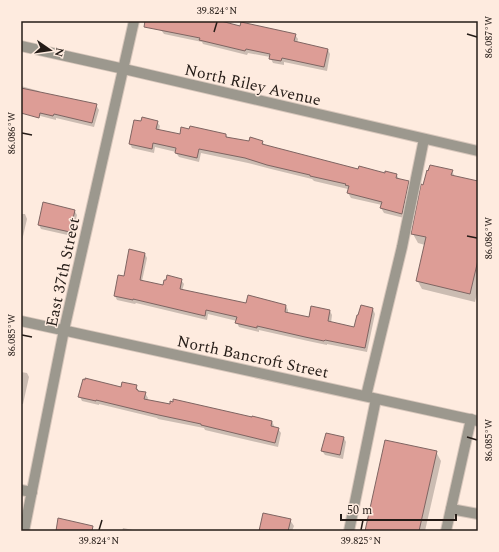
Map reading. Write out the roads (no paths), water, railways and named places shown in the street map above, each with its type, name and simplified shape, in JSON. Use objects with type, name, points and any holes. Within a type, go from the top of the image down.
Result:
[{"type":"street","name":"East 37th Street","points":[[24,531],[64,330],[134,21]]},
{"type":"street","name":"North Riley Avenue","points":[[21,46],[478,151]]},
{"type":"street","points":[[349,531],[371,397],[424,139]]},
{"type":"street","name":"North Bancroft Street","points":[[21,320],[475,420]]},
{"type":"street","points":[[446,531],[475,420]]},
{"type":"street","points":[[21,490],[32,492]]},
{"type":"street","points":[[451,509],[478,514]]}]
